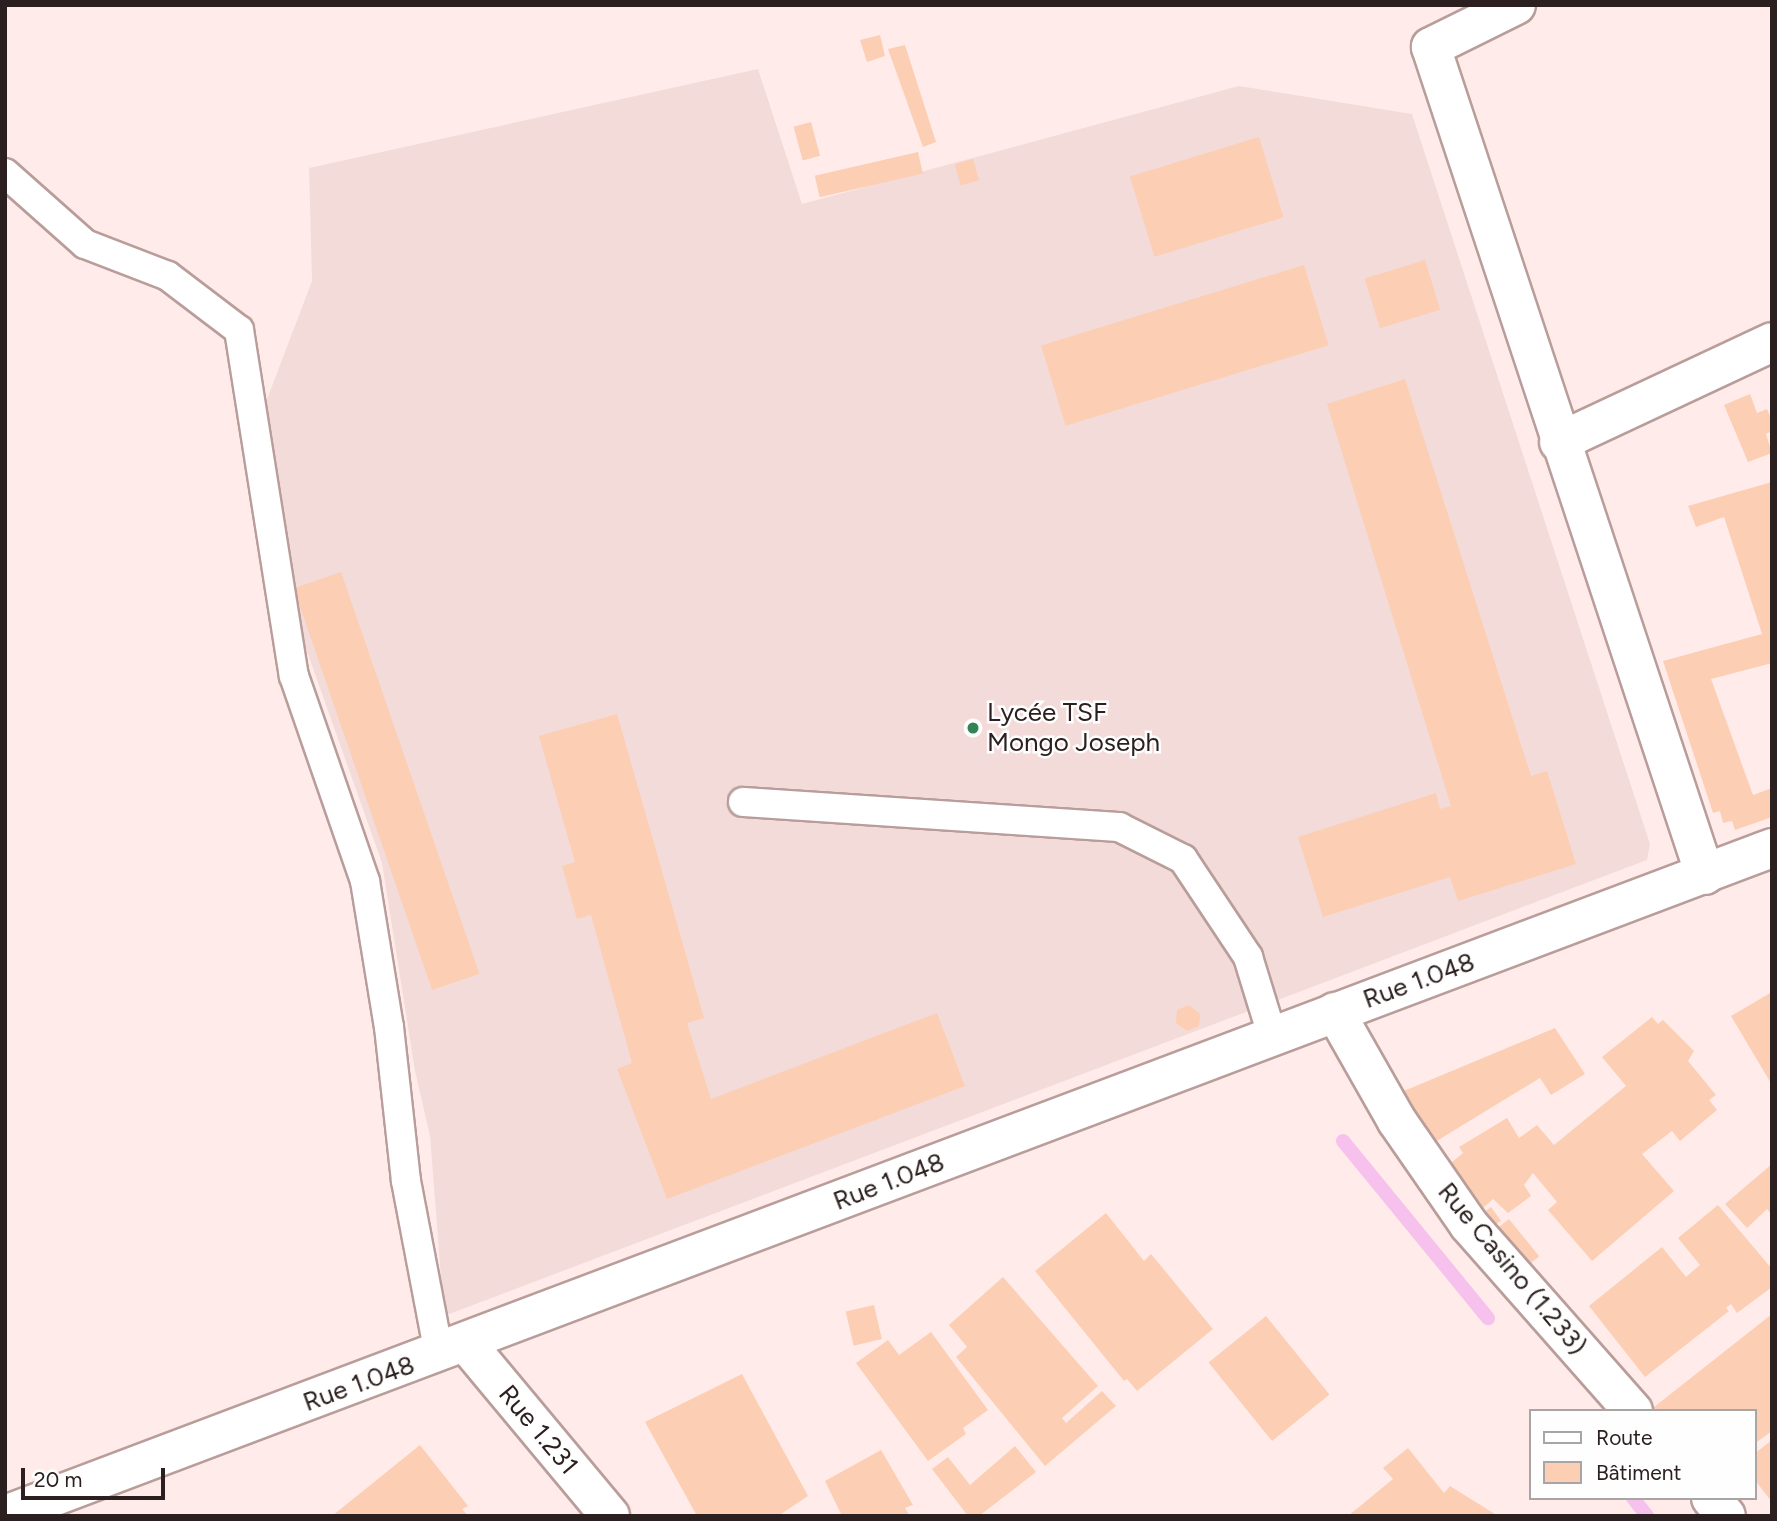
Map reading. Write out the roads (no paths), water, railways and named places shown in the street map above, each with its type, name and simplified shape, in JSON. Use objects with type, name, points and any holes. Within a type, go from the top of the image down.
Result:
[{"type":"street","points":[[1516,5],[1431,47],[1559,442],[1706,875]]},
{"type":"street","points":[[1559,442],[1772,342]]},
{"type":"street","name":"Rue 1.048","points":[[5,1515],[1772,848]]},
{"type":"street","name":"Rue Casino (1.233)","points":[[1335,1012],[1397,1121],[1469,1225],[1631,1409]]},
{"type":"street","name":"Rue 1.231","points":[[453,1348],[610,1516]]},
{"type":"street","points":[[1713,1500],[1726,1516]]},
{"type":"lane","points":[[5,173],[85,244],[168,276],[239,330],[294,676],[365,881],[389,1027],[406,1181],[453,1348]]},
{"type":"lane","points":[[743,802],[1119,827],[1183,859],[1248,957],[1272,1035]]},
{"type":"waterway","points":[[1343,1141],[1488,1318]]},
{"type":"waterway","points":[[1635,1500],[1647,1516]]},
{"type":"place","name":"Lycée TSF Mongo Joseph","points":[[973,728]]}]
